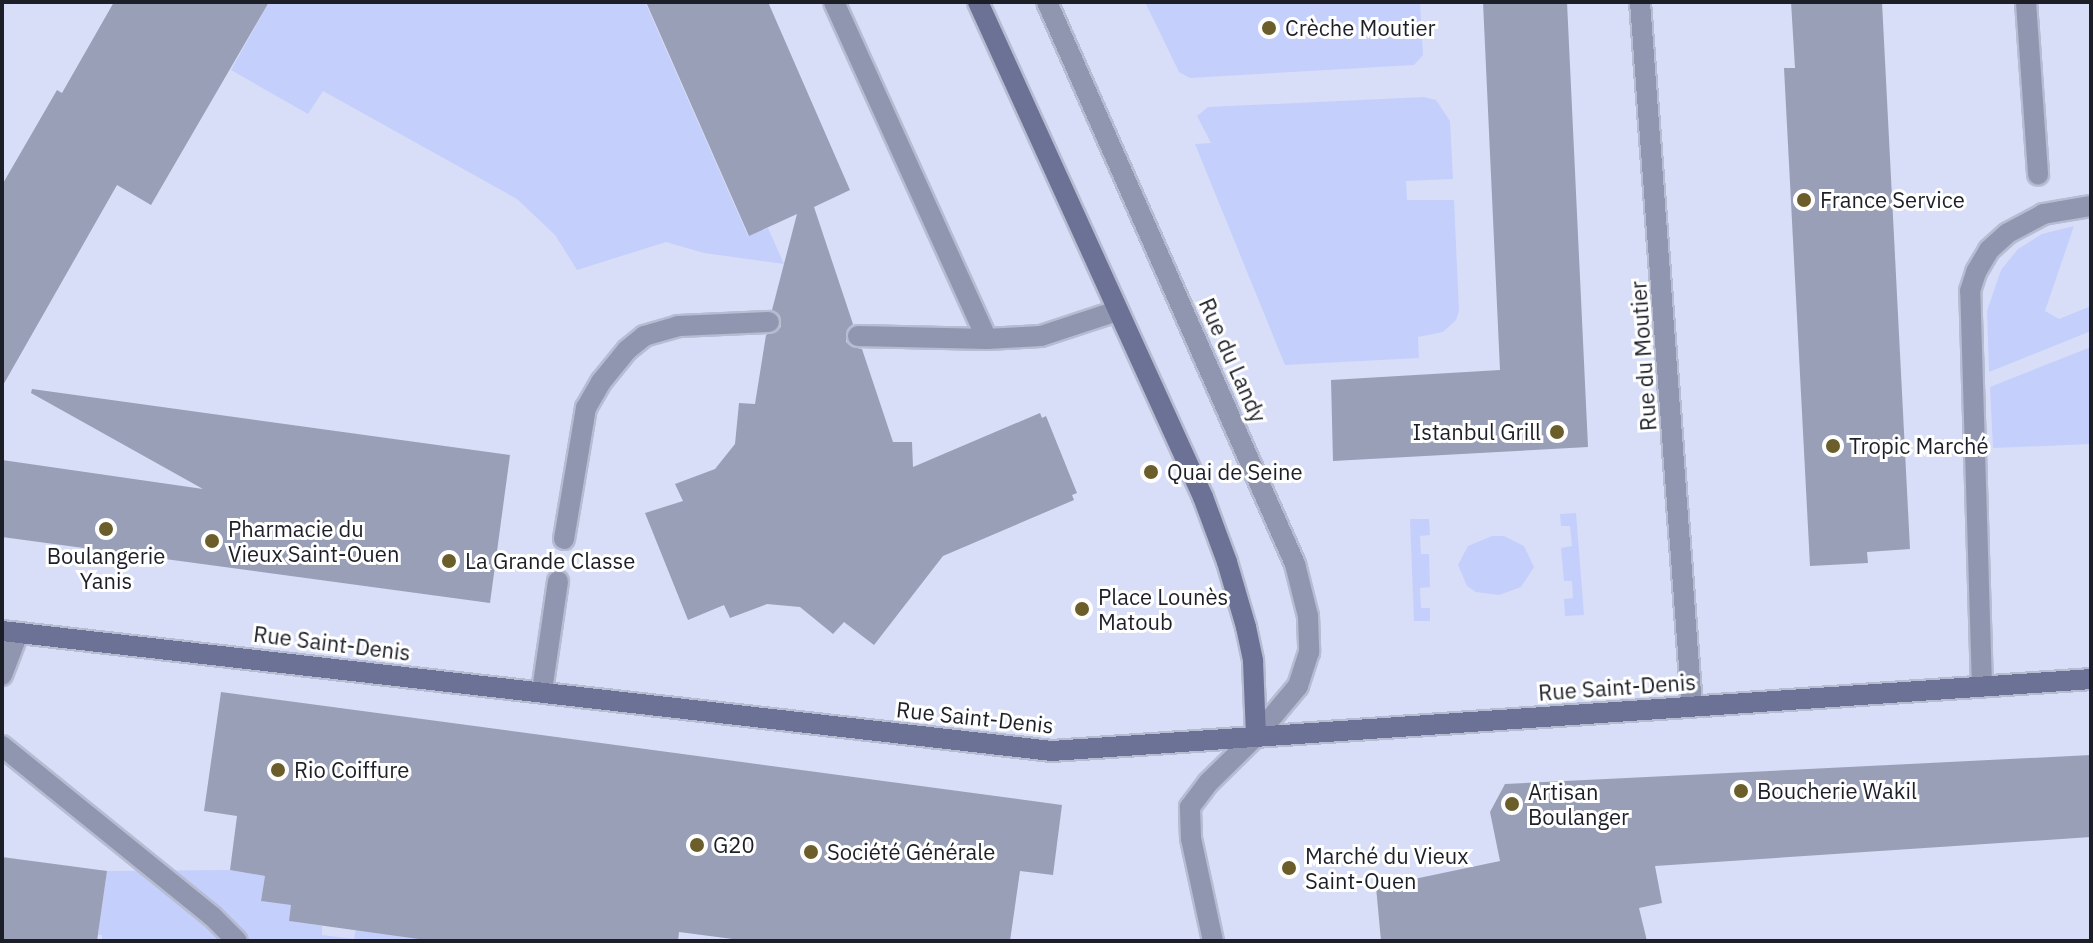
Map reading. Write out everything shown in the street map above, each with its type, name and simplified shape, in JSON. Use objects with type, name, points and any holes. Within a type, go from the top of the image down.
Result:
[{"type":"main road","points":[[978,2],[1203,497],[1237,590],[1253,661],[1256,736]]},
{"type":"main road","name":"Rue Saint-Denis","points":[[10,632],[1052,751],[2091,679]]},
{"type":"street","points":[[834,2],[987,339]]},
{"type":"street","name":"Rue du Landy","points":[[1047,2],[1295,564],[1308,616],[1309,652],[1298,686],[1256,736],[1208,783],[1190,807],[1191,838],[1213,941]]},
{"type":"street","name":"Rue du Moutier","points":[[1640,2],[1692,706]]},
{"type":"street","points":[[2026,2],[2038,175]]},
{"type":"street","points":[[1982,687],[1970,291],[1976,272],[1989,250],[2008,233],[2043,214],[2069,207],[2091,206]]},
{"type":"street","points":[[858,336],[987,339],[1041,336],[1117,311]]},
{"type":"street","points":[[564,539],[586,408],[601,382],[627,350],[644,336],[678,326],[769,322]]},
{"type":"street","points":[[542,691],[558,581]]},
{"type":"street","points":[[2,675],[10,632]]},
{"type":"street","points":[[2,746],[212,916],[237,941]]},
{"type":"shaded area","points":[[269,2],[645,2],[748,236],[768,228],[784,264],[704,253],[666,242],[577,270],[555,235],[517,199],[323,91],[308,114],[231,70]]},
{"type":"shaded area","name":"Crèche Moutier","points":[[1145,2],[1420,2],[1423,55],[1414,65],[1190,78],[1179,72]]},
{"type":"shaded area","points":[[1424,97],[1436,100],[1450,121],[1453,179],[1406,181],[1407,200],[1454,200],[1459,311],[1456,320],[1443,332],[1418,337],[1419,358],[1285,365],[1195,144],[1211,143],[1197,116],[1208,107]]},
{"type":"shaded area","points":[[2074,226],[2045,311],[2059,319],[2091,306],[2091,331],[1989,372],[1987,311],[2001,270],[2018,249],[2042,234]]},
{"type":"shaded area","points":[[2091,347],[2091,444],[1993,448],[1990,387]]},
{"type":"shaded area","points":[[1576,513],[1584,615],[1565,616],[1564,599],[1573,598],[1572,581],[1564,581],[1561,548],[1572,546],[1570,526],[1561,526],[1560,514]]},
{"type":"shaded area","points":[[1410,519],[1429,519],[1430,535],[1420,536],[1421,554],[1429,554],[1430,587],[1420,588],[1421,608],[1430,608],[1430,621],[1414,621]]},
{"type":"shaded area","points":[[1492,536],[1504,536],[1524,546],[1534,567],[1521,587],[1499,595],[1476,592],[1467,586],[1458,565],[1468,546]]},
{"type":"shaded area","points":[[230,870],[265,876],[261,901],[291,905],[290,921],[322,926],[322,935],[354,939],[356,929],[465,941],[102,941],[102,935],[98,935],[107,871]]},
{"type":"building","points":[[114,2],[269,2],[151,205],[117,185],[2,387],[2,185],[57,90],[62,93]]},
{"type":"building","points":[[646,2],[768,2],[850,190],[814,207],[853,324],[847,330],[846,342],[862,349],[893,442],[912,442],[913,467],[1040,413],[1042,418],[1046,416],[1077,493],[1072,495],[1074,500],[943,556],[874,645],[844,622],[833,634],[800,607],[767,604],[730,618],[724,605],[688,620],[645,513],[683,501],[675,484],[715,469],[735,444],[739,403],[755,404],[766,335],[781,327],[780,316],[772,310],[797,214],[749,236]]},
{"type":"building","points":[[1483,2],[1567,2],[1588,447],[1333,461],[1331,380],[1500,370]]},
{"type":"building","points":[[1791,2],[1882,2],[1910,549],[1867,552],[1868,563],[1810,566],[1784,68],[1795,68]]},
{"type":"building","points":[[32,389],[510,455],[490,603],[2,537],[2,460],[203,489],[31,393]]},
{"type":"building","points":[[221,692],[1062,805],[1053,875],[1020,871],[1010,941],[748,941],[679,932],[678,941],[433,941],[289,921],[291,905],[261,901],[265,876],[230,870],[237,816],[204,811]]},
{"type":"building","points":[[2091,755],[2091,837],[1655,866],[1662,903],[1639,908],[1647,941],[1381,941],[1376,887],[1500,861],[1490,812],[1505,784]]},
{"type":"building","points":[[2,857],[107,871],[97,941],[2,941]]},
{"type":"place","name":"Crèche Moutier","points":[[1269,28]]},
{"type":"place","name":"France Service","points":[[1804,200]]},
{"type":"place","name":"Istanbul Grill","points":[[1557,432]]},
{"type":"place","name":"Tropic Marché","points":[[1833,446]]},
{"type":"place","name":"Quai de Seine","points":[[1151,472]]},
{"type":"place","name":"Boulangerie Yanis","points":[[106,529]]},
{"type":"place","name":"Pharmacie du Vieux Saint-Ouen","points":[[212,541]]},
{"type":"place","name":"La Grande Classe","points":[[449,561]]},
{"type":"place","name":"Place Lounès Matoub","points":[[1082,609]]},
{"type":"place","name":"Rio Coiffure","points":[[278,770]]},
{"type":"place","name":"Boucherie Wakil","points":[[1741,791]]},
{"type":"place","name":"Artisan Boulanger","points":[[1512,804]]},
{"type":"place","name":"G20","points":[[697,845]]},
{"type":"place","name":"Société Générale","points":[[811,852]]},
{"type":"place","name":"Marché du Vieux Saint-Ouen","points":[[1289,868]]}]
